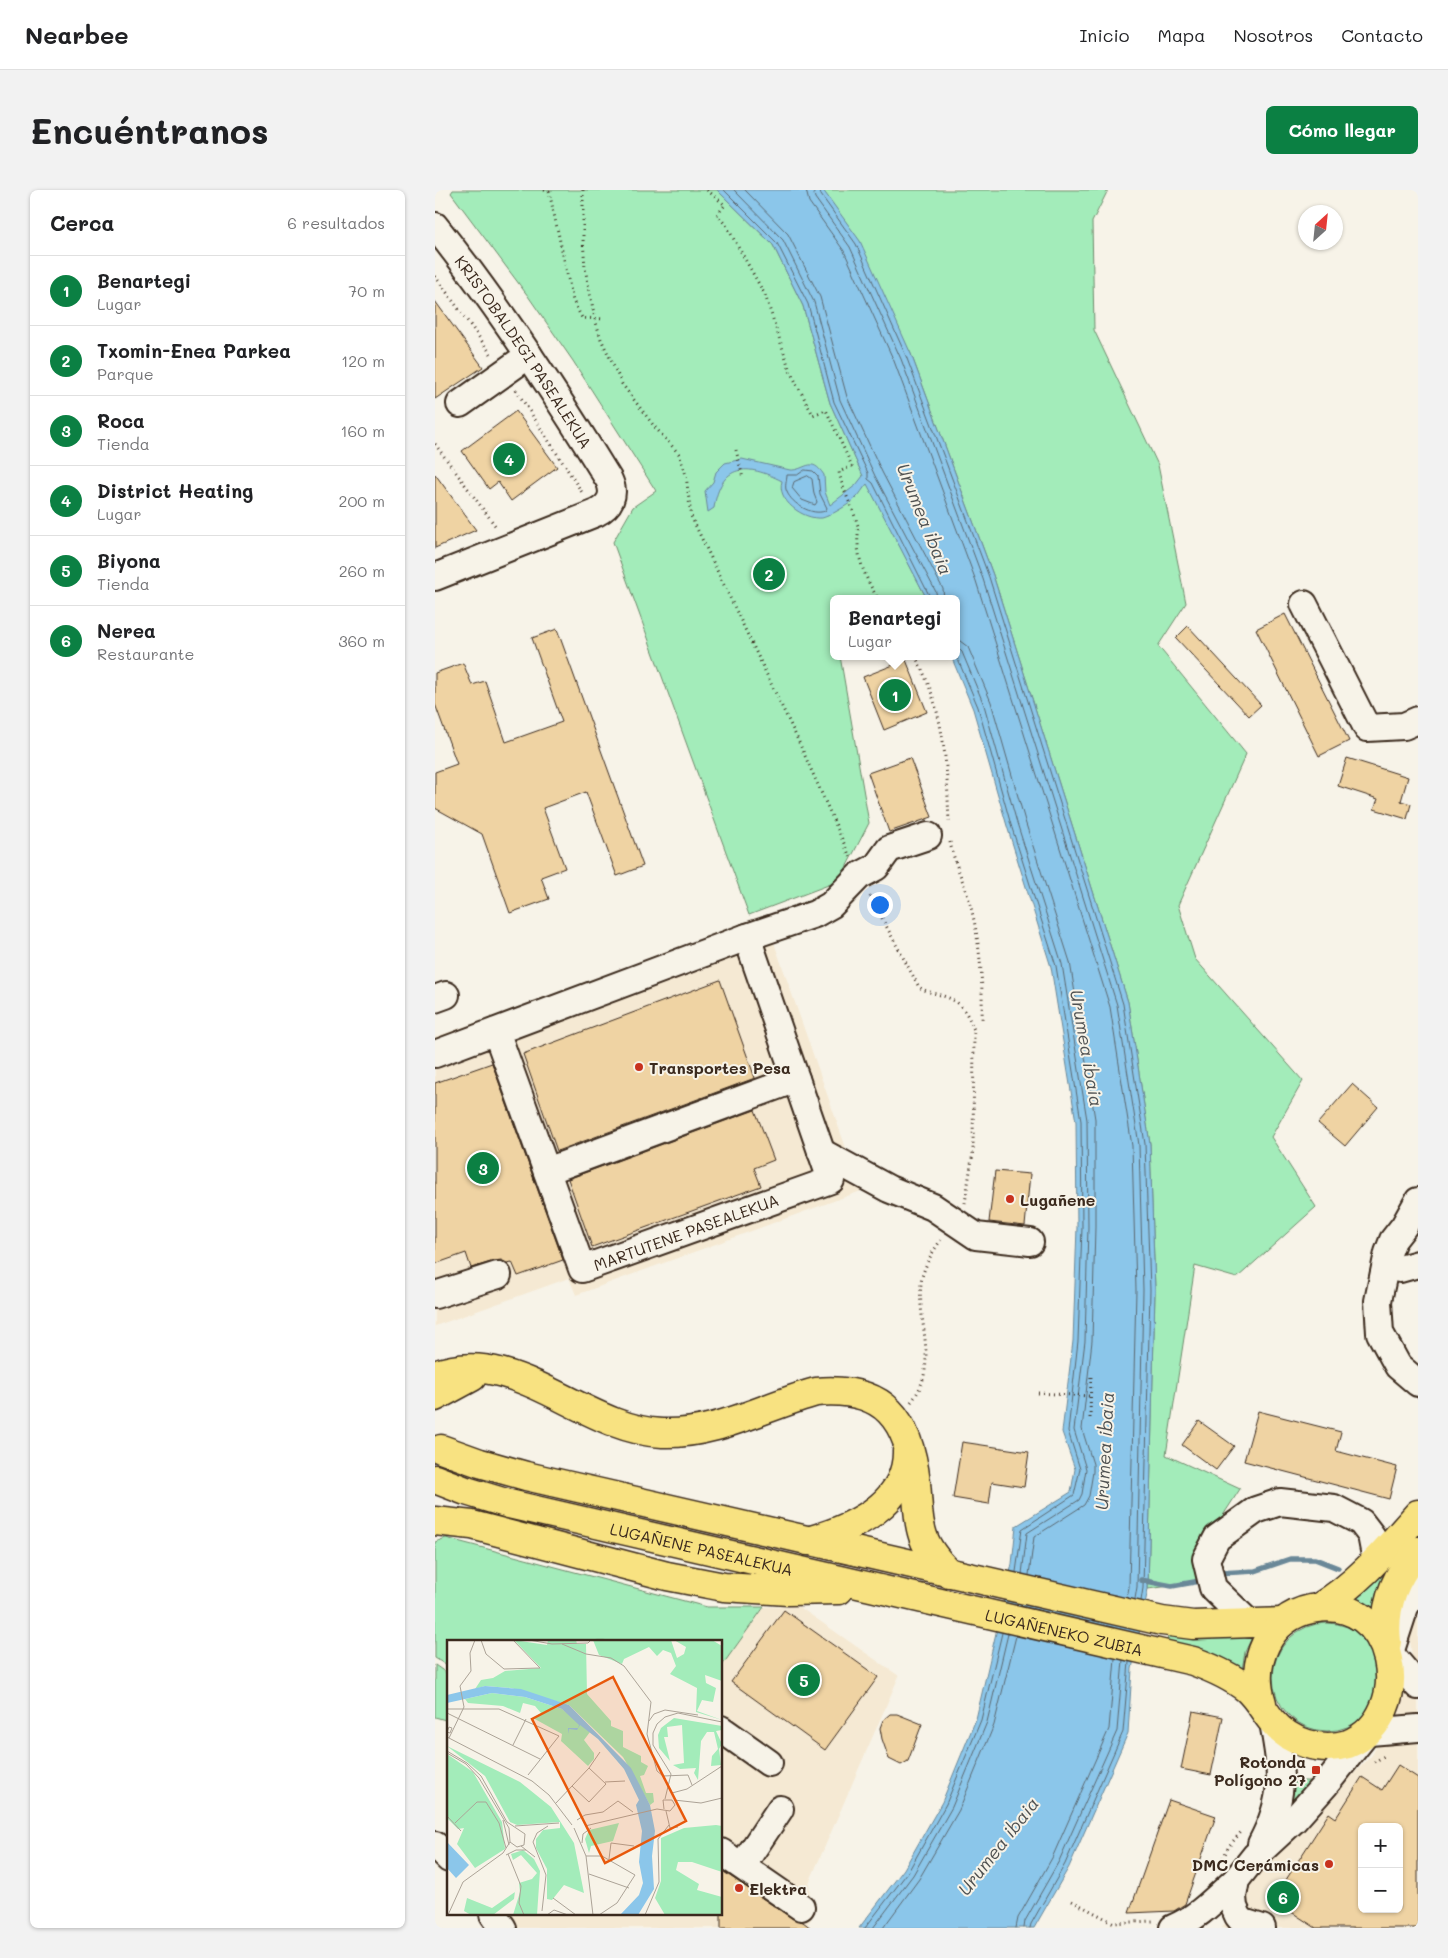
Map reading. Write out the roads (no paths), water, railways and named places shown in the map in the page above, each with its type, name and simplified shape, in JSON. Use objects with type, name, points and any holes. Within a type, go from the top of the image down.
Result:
[{"type":"main road","points":[[435,1375],[462,1368],[488,1371],[524,1380],[614,1423],[638,1430],[661,1433],[682,1433],[720,1425],[816,1392],[848,1392],[873,1399],[884,1406],[902,1427],[913,1464],[919,1521],[923,1535],[929,1549],[949,1573]]},
{"type":"main road","points":[[435,1397],[461,1382],[488,1371]]},
{"type":"main road","name":"LUGAÑENE PASEALEKUA","points":[[808,1541],[832,1534],[851,1525],[868,1516],[883,1504],[900,1482],[907,1457],[907,1440]]},
{"type":"main road","name":"LUGAÑENE PASEALEKUA","points":[[441,1449],[480,1463],[526,1476],[980,1580]]},
{"type":"main road","name":"LUGAÑENE PASEALEKUA","points":[[435,1479],[509,1504],[972,1610]]},
{"type":"main road","points":[[435,1508],[472,1525]]},
{"type":"main road","points":[[1318,1608],[1339,1595],[1376,1561],[1418,1514]]},
{"type":"main road","points":[[435,1521],[472,1525],[667,1576],[724,1586],[825,1591],[871,1587]]},
{"type":"main road","points":[[1390,1650],[1374,1626],[1357,1615],[1338,1608],[1318,1608],[1300,1613],[1283,1622],[1269,1637],[1260,1656],[1257,1686],[1267,1713],[1280,1730],[1297,1740],[1317,1746],[1332,1747],[1347,1744],[1367,1734],[1384,1717],[1393,1698],[1396,1678],[1390,1650],[1386,1615],[1392,1590],[1405,1567],[1418,1551]]},
{"type":"main road","name":"LUGAÑENEKO ZUBIA","points":[[980,1580],[1162,1621],[1193,1625],[1250,1624]]},
{"type":"main road","name":"LUGAÑENEKO ZUBIA","points":[[972,1610],[1193,1661],[1212,1668],[1247,1689],[1267,1713]]},
{"type":"main road","points":[[1250,1624],[1283,1622]]},
{"type":"street","name":"KRISTOBALDEGI PASEALEKUA","points":[[435,226],[497,308],[567,412],[609,480],[613,494],[607,506],[602,510],[435,577]]},
{"type":"street","points":[[460,404],[529,355]]},
{"type":"street","points":[[1304,604],[1367,728],[1404,726],[1418,720]]},
{"type":"street","points":[[435,1054],[747,937],[815,914],[831,905],[859,876],[876,867],[889,849],[942,833]]},
{"type":"street","name":"MARTUTENE PASEALEKUA","points":[[496,1031],[582,1269],[831,1180],[747,937]]},
{"type":"street","points":[[547,1171],[796,1079]]},
{"type":"street","points":[[821,1152],[889,1189],[933,1208],[976,1236],[1030,1242]]},
{"type":"street","points":[[1418,1201],[1404,1226],[1393,1240],[1388,1253],[1387,1266],[1378,1301],[1380,1333],[1398,1366],[1418,1383]]},
{"type":"street","points":[[1387,1266],[1401,1269],[1418,1264]]},
{"type":"street","points":[[435,1295],[498,1275]]},
{"type":"street","points":[[1250,1624],[1213,1588],[1206,1560],[1217,1538],[1256,1510],[1280,1502],[1334,1508],[1361,1522],[1371,1535],[1376,1561]]},
{"type":"street","points":[[1418,1586],[1405,1607],[1390,1650],[1418,1686]]},
{"type":"street","points":[[1255,1856],[1273,1822],[1279,1801],[1280,1767],[1267,1713]]},
{"type":"street","points":[[1165,1924],[1184,1923],[1197,1914],[1228,1872],[1255,1856],[1294,1820],[1367,1734],[1418,1728]]},
{"type":"street","points":[[723,1730],[769,1763]]},
{"type":"street","points":[[780,1809],[732,1859],[801,1906]]},
{"type":"street","points":[[435,1845],[447,1857]]},
{"type":"street","points":[[1228,1872],[1238,1916],[1243,1922],[1262,1928]]},
{"type":"street","points":[[494,1916],[503,1928]]},
{"type":"water","name":"Urumea ibaia","points":[[717,190],[823,190],[860,241],[911,354],[993,575],[1128,1002],[1150,1144],[1155,1290],[1148,1589],[1132,1669],[1128,1733],[1069,1867],[1034,1928],[859,1928],[904,1869],[942,1802],[976,1719],[1012,1564],[1016,1526],[1071,1492],[1075,1469],[1062,1432],[1073,1341],[1077,1227],[1076,1122],[1051,967],[973,709],[953,660],[960,660],[960,595],[925,595],[867,484],[857,497],[844,507],[825,517],[815,518],[799,512],[787,502],[781,488],[782,481],[758,471],[738,471],[729,475],[723,482],[717,493],[714,508],[708,512],[705,491],[713,482],[716,472],[725,463],[742,459],[790,470],[808,465],[815,466],[824,475],[825,492],[830,505],[856,485],[863,476],[830,403],[803,306],[773,245]]},
{"type":"waterway","points":[[1220,1573],[1255,1571],[1290,1559],[1315,1559],[1338,1568]]},
{"type":"waterway","points":[[1141,1580],[1172,1586],[1200,1581]]},
{"type":"place","name":"District Heating","points":[[509,459]]},
{"type":"place","name":"Txomin-Enea Parkea","points":[[769,574]]},
{"type":"place","name":"Benartegi","points":[[895,695]]},
{"type":"place","name":"Transportes Pesa","points":[[639,1067]]},
{"type":"place","name":"Roca","points":[[483,1168]]},
{"type":"place","name":"Lugañene","points":[[1010,1199]]},
{"type":"place","name":"Biyona","points":[[804,1680]]},
{"type":"place","name":"Rotonda Polígono 27","points":[[1316,1770]]},
{"type":"place","name":"DMC Cerámicas","points":[[1329,1864]]},
{"type":"place","name":"Elektra","points":[[739,1888]]},
{"type":"place","name":"Nerea","points":[[1283,1897]]}]
